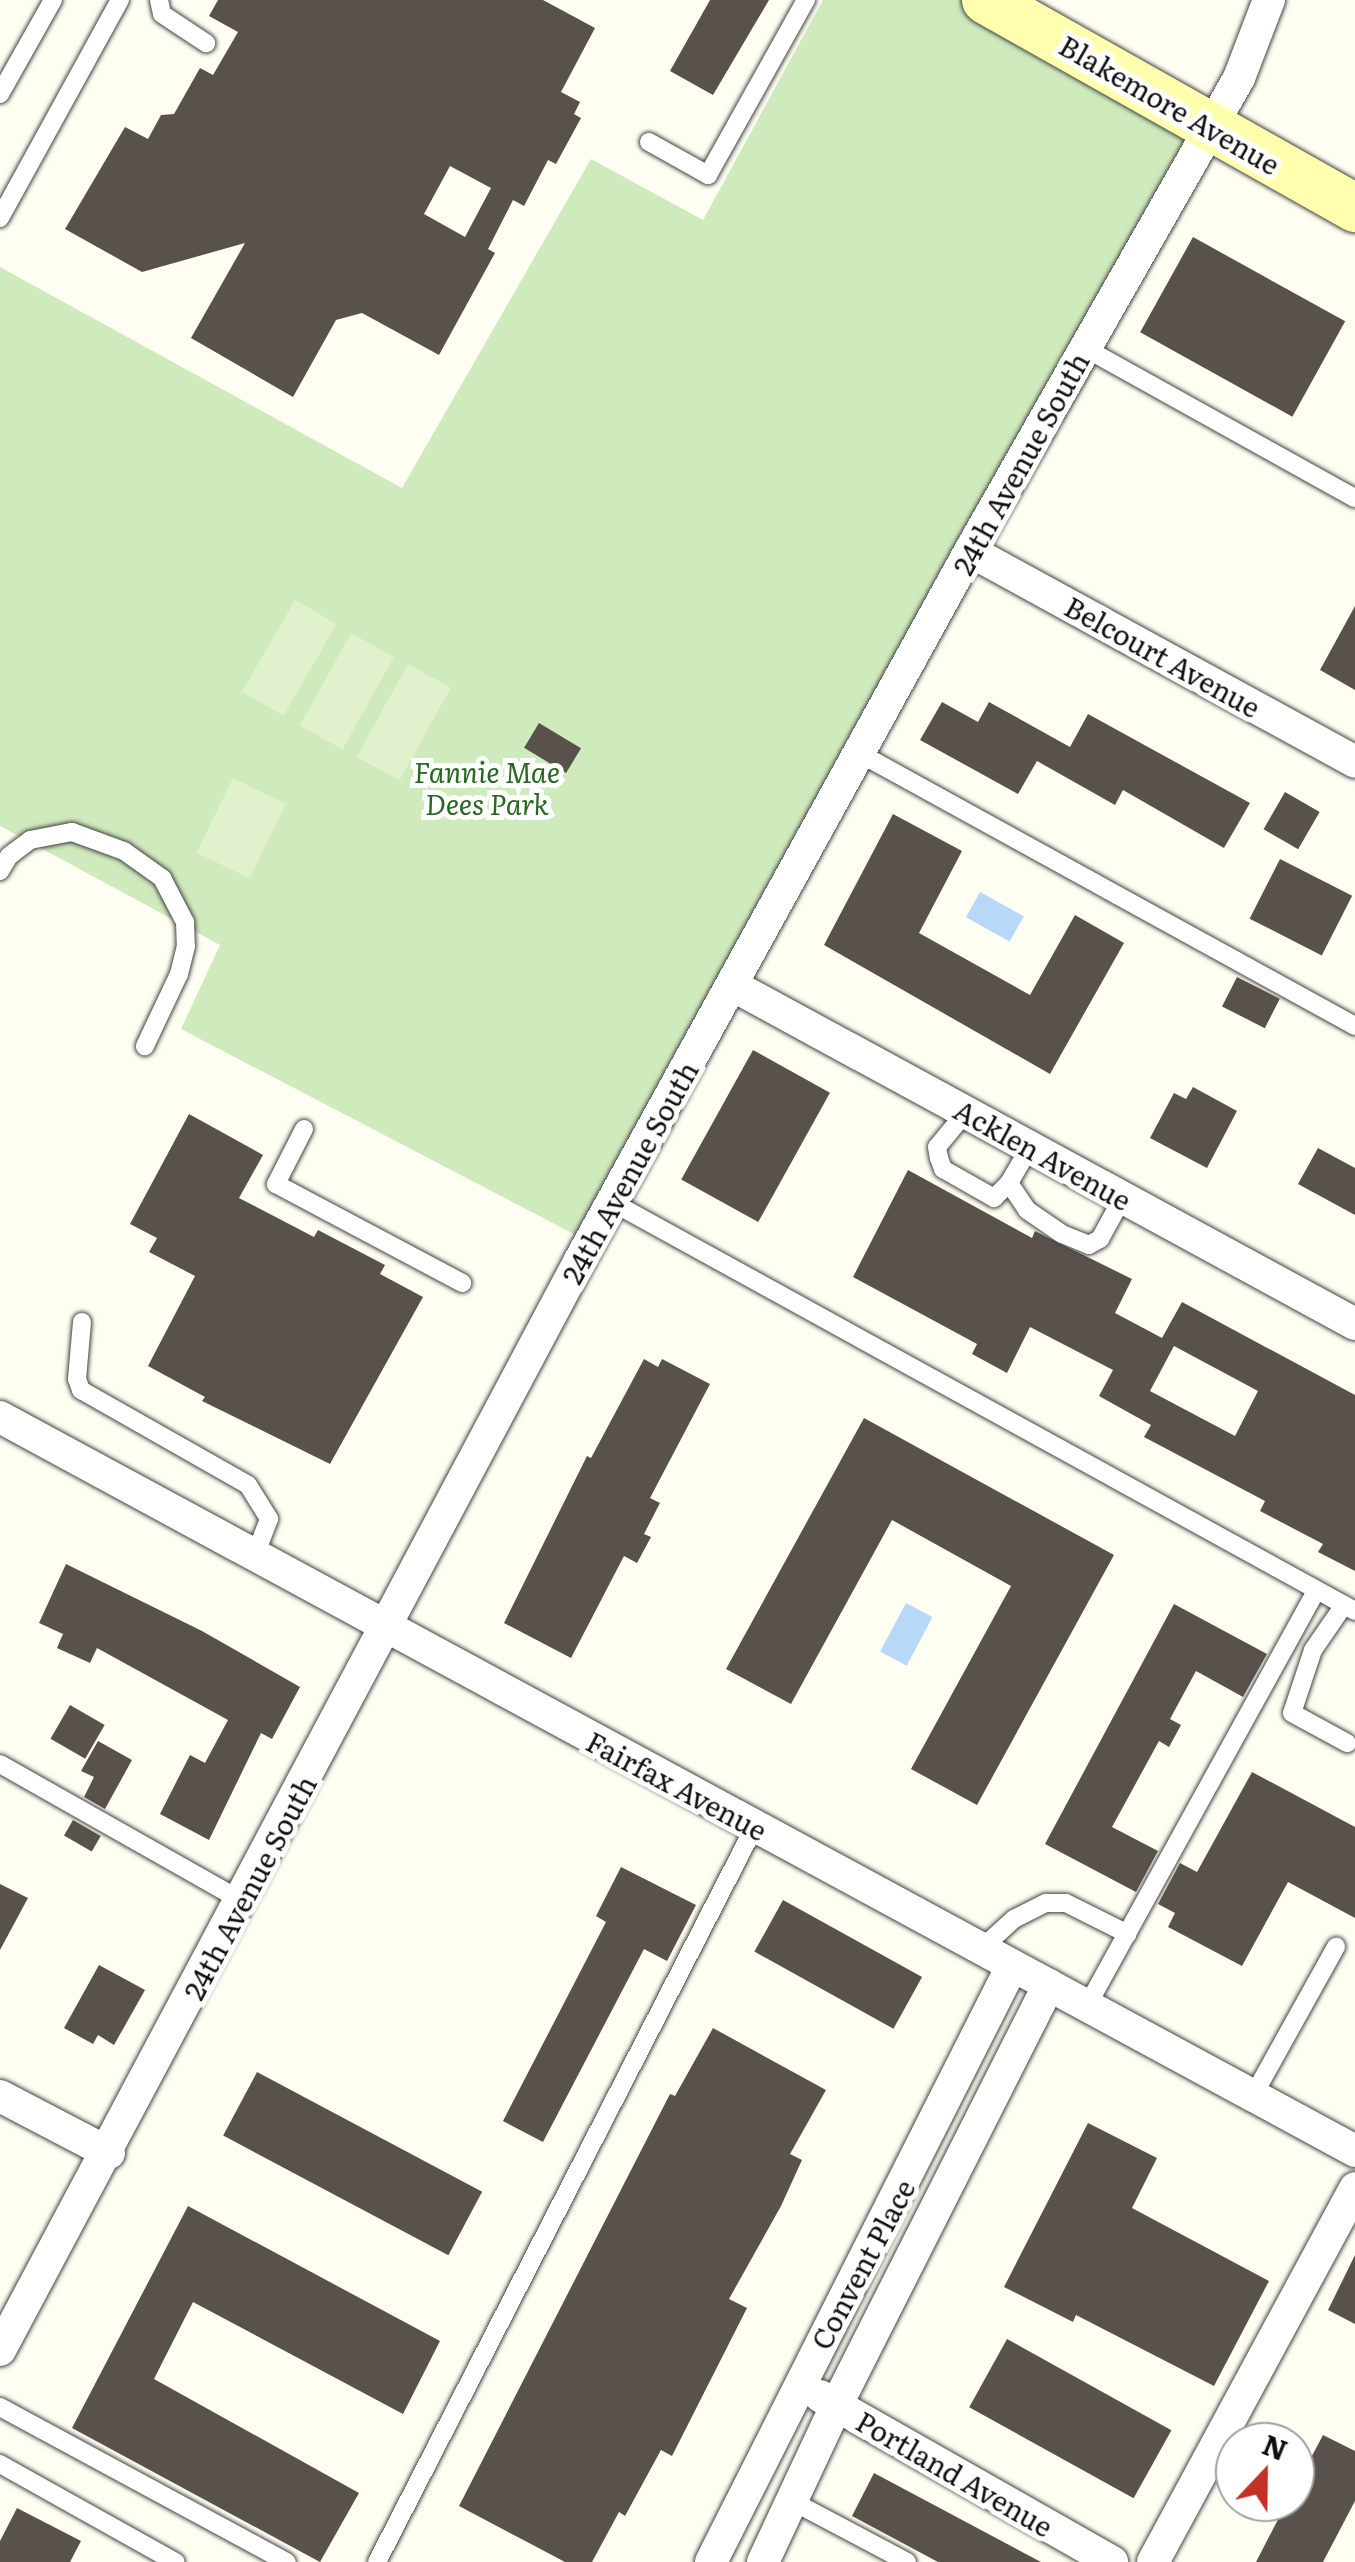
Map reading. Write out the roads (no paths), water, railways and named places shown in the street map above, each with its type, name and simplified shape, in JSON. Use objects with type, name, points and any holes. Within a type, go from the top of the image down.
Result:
[{"type":"main road","name":"Blakemore Avenue","points":[[986,0],[1355,208]]},
{"type":"street","name":"24th Avenue South","points":[[0,2350],[109,2153],[612,1202],[970,551],[1239,78],[1269,0]]},
{"type":"street","name":"Belcourt Avenue","points":[[970,551],[1355,762]]},
{"type":"street","name":"Acklen Avenue","points":[[732,985],[1355,1324]]},
{"type":"street","name":"Fairfax Avenue","points":[[0,1416],[1252,2096],[1352,2144]]},
{"type":"street","name":"Convent Place","points":[[711,2562],[1012,1966]]},
{"type":"street","name":"Convent Place","points":[[763,2562],[836,2406],[1049,1985]]},
{"type":"street","points":[[0,2096],[109,2153]]},
{"type":"street","points":[[1154,2562],[1355,2188]]},
{"type":"street","name":"Portland Avenue","points":[[798,2384],[1112,2562]]},
{"type":"lane","points":[[0,94],[52,0]]},
{"type":"lane","points":[[0,218],[120,0]]},
{"type":"lane","points":[[159,0],[162,14],[206,43]]},
{"type":"lane","points":[[648,142],[708,174],[806,0]]},
{"type":"lane","points":[[1085,348],[1355,498]]},
{"type":"lane","points":[[859,754],[1355,1026]]},
{"type":"lane","points":[[0,871],[15,850],[45,834],[84,834],[124,851],[162,878],[180,910],[186,946],[179,974],[145,1046]]},
{"type":"lane","points":[[966,1112],[937,1147],[943,1168],[994,1198],[1009,1182],[1030,1147]]},
{"type":"lane","points":[[304,1129],[276,1184],[462,1283]]},
{"type":"lane","points":[[1009,1182],[1027,1210],[1062,1234],[1089,1244],[1100,1240],[1122,1198]]},
{"type":"lane","points":[[612,1202],[1350,1608],[1312,1650],[1292,1713],[1346,1743]]},
{"type":"lane","points":[[82,1322],[77,1378],[81,1390],[248,1485],[269,1520],[255,1556]]},
{"type":"lane","points":[[1087,2006],[1317,1590]]},
{"type":"lane","points":[[0,1764],[240,1900]]},
{"type":"lane","points":[[377,2562],[755,1826]]},
{"type":"lane","points":[[981,1949],[1014,1920],[1046,1903],[1066,1902],[1128,1934]]},
{"type":"lane","points":[[1252,2096],[1336,1947]]},
{"type":"lane","points":[[0,2407],[287,2562]]},
{"type":"lane","points":[[0,2464],[175,2562]]},
{"type":"lane","points":[[792,2501],[907,2562]]},
{"type":"water","points":[[980,892],[1024,916],[1010,942],[966,917]]},
{"type":"water","points":[[906,1603],[932,1617],[907,1666],[880,1652]]},
{"type":"park label","name":"Fannie Mae Dees Park","points":[[487,787]]}]
